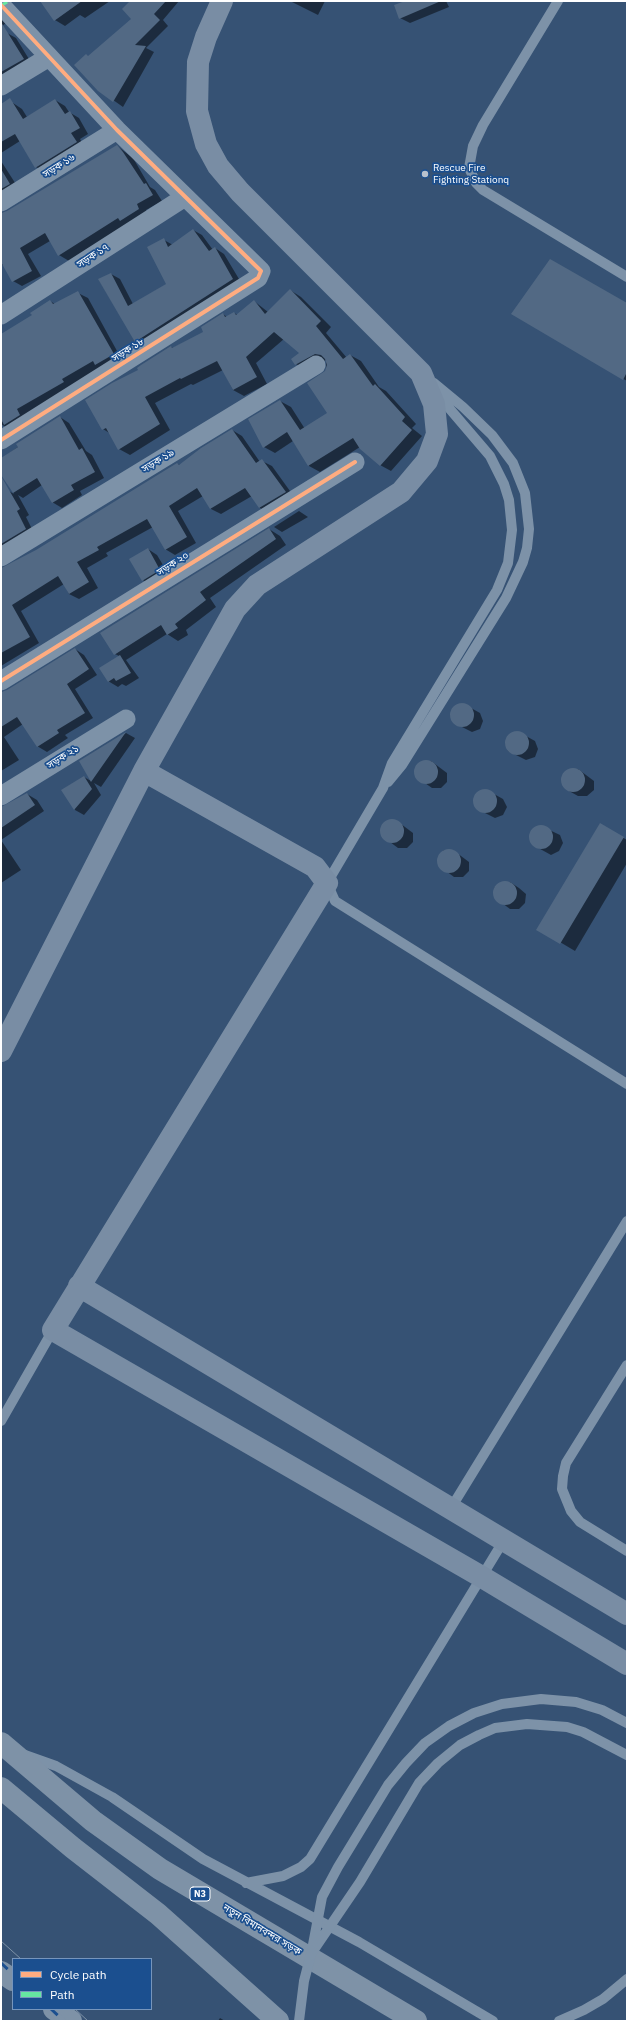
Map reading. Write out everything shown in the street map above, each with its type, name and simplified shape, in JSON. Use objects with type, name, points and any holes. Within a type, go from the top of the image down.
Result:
[{"type":"highway","name":"নতুন বিমানবন্দর সড়ক","points":[[4,1745],[93,1821],[160,1869],[416,2021]]},
{"type":"highway","points":[[1,1788],[73,1848],[158,1914],[278,2021]]},
{"type":"highway","points":[[1,1972],[12,1979]]},
{"type":"highway","points":[[55,2010],[71,2021]]},
{"type":"main road","points":[[1,1051],[144,771],[235,608],[257,585],[401,492],[421,470],[434,447],[437,424],[434,404],[421,373],[240,192],[218,166],[212,155],[204,138],[197,111],[197,73],[198,62],[206,36],[222,1]]},
{"type":"main road","points":[[144,771],[315,867],[327,883],[53,1330],[482,1577],[627,1664]]},
{"type":"main road","points":[[79,1286],[627,1614]]},
{"type":"street","points":[[4,4],[49,56],[117,130],[185,197]]},
{"type":"street","points":[[1,86],[49,56]]},
{"type":"street","name":"সড়ক ১৬","points":[[1,202],[117,130]]},
{"type":"street","name":"সড়ক ১৮","points":[[1,440],[258,278],[260,271],[185,197]]},
{"type":"street","name":"সড়ক ১৭","points":[[1,315],[185,197]]},
{"type":"street","name":"সড়ক ১৯","points":[[1,557],[316,365]]},
{"type":"street","name":"সড়ক ২০","points":[[1,681],[355,462]]},
{"type":"street","name":"সড়ক ২১","points":[[1,796],[126,719]]},
{"type":"lane","points":[[558,1],[483,125],[473,146],[469,168],[476,183],[483,190],[627,277]]},
{"type":"lane","points":[[382,788],[402,765],[506,598],[518,576],[527,548],[529,530],[527,506],[519,475],[513,463],[492,435],[463,407],[421,373]]},
{"type":"lane","points":[[421,373],[455,416],[490,456],[504,484],[511,515],[511,547],[503,580],[392,764],[382,788],[327,883],[335,901],[627,1084]]},
{"type":"lane","points":[[451,1508],[627,1221]]},
{"type":"lane","points":[[1,1421],[53,1330]]},
{"type":"lane","points":[[627,1366],[566,1463],[562,1489],[571,1511],[580,1522],[627,1550]]},
{"type":"lane","points":[[246,1883],[282,1876],[301,1867],[310,1859],[504,1540]]},
{"type":"lane","points":[[299,2021],[304,1981],[322,1897],[338,1867],[388,1785],[425,1743],[449,1726],[474,1713],[502,1704],[541,1699],[576,1702],[602,1710],[627,1723]]},
{"type":"lane","points":[[311,1954],[360,1882],[419,1783],[438,1763],[460,1745],[495,1728],[515,1724],[545,1724],[567,1727],[583,1732],[627,1755]]},
{"type":"lane","points":[[4,1745],[56,1766],[112,1797],[203,1859],[359,1942],[493,2021]]},
{"type":"lane","points":[[559,2021],[584,2010],[603,1999],[627,1978]]},
{"type":"building","points":[[40,1],[82,1],[54,21]]},
{"type":"building","points":[[130,1],[166,1],[154,14],[160,20],[135,45],[146,46],[113,102],[98,91],[74,65],[86,54],[88,56],[131,19],[122,9]]},
{"type":"building","points":[[405,1],[441,1],[399,19],[394,5]]},
{"type":"building","points":[[1,22],[24,59],[1,72]]},
{"type":"building","points":[[10,98],[23,119],[55,99],[65,114],[70,111],[80,128],[71,133],[77,142],[35,168],[15,134],[1,142],[1,104]]},
{"type":"building","points":[[117,145],[144,184],[146,183],[153,195],[137,204],[139,209],[120,221],[118,218],[58,256],[45,233],[20,248],[32,271],[12,282],[1,262],[1,213],[7,211]]},
{"type":"building","points":[[1,169],[10,184],[1,189]]},
{"type":"building","points":[[193,229],[209,251],[215,247],[233,279],[135,342],[98,279],[111,273],[128,306],[166,284],[147,247],[164,238],[168,247]]},
{"type":"building","points":[[550,259],[627,303],[627,372],[623,380],[511,314]]},
{"type":"building","points":[[290,289],[321,321],[316,326],[343,359],[350,354],[373,386],[375,384],[405,417],[402,421],[412,430],[380,466],[360,449],[353,438],[308,466],[287,432],[263,448],[248,419],[280,400],[300,430],[327,413],[307,383],[325,371],[327,365],[325,359],[321,355],[315,354],[295,365],[291,359],[299,353],[274,332],[246,357],[257,377],[233,390],[217,361],[181,379],[180,378],[145,397],[160,424],[118,450],[106,428],[102,430],[85,400],[112,383],[138,370],[137,368],[141,365],[171,346],[172,348],[203,332],[201,327],[223,313],[225,317],[234,312],[236,315],[254,300],[265,314]]},
{"type":"building","points":[[78,291],[114,354],[95,365],[93,361],[62,379],[64,382],[17,409],[20,415],[4,425],[1,419],[1,334],[32,315],[30,313],[50,300],[53,304]]},
{"type":"building","points":[[60,416],[79,450],[82,448],[95,472],[71,485],[74,490],[52,503],[37,478],[13,493],[1,475],[1,458],[18,447],[16,444]]},
{"type":"building","points":[[232,429],[256,463],[262,459],[286,492],[259,508],[245,488],[210,509],[197,488],[169,506],[187,537],[165,550],[147,519],[97,547],[99,550],[77,562],[89,582],[69,594],[58,576],[12,605],[30,637],[1,653],[1,568],[36,550],[177,463],[179,465],[201,448]]},
{"type":"building","points":[[1,476],[20,509],[17,511],[26,529],[1,544]]},
{"type":"building","points":[[269,528],[276,539],[200,592],[206,600],[175,624],[178,628],[167,635],[161,625],[114,655],[100,633]]},
{"type":"building","points":[[148,548],[160,570],[142,581],[129,559]]},
{"type":"building","points":[[75,648],[89,669],[67,684],[85,713],[57,730],[59,733],[37,747],[17,717],[1,727],[1,692],[7,690]]},
{"type":"building","points":[[120,655],[131,673],[116,681],[114,678],[108,682],[99,668]]},
{"type":"building","points":[[462,703],[471,706],[474,715],[471,724],[462,727],[453,724],[450,715],[453,706]]},
{"type":"building","points":[[517,731],[526,734],[529,743],[526,752],[517,755],[508,752],[505,743],[508,734]]},
{"type":"building","points":[[126,732],[91,782],[79,761]]},
{"type":"building","points":[[426,760],[435,763],[438,772],[435,781],[426,784],[417,781],[414,772],[417,763]]},
{"type":"building","points":[[573,768],[582,771],[585,780],[582,789],[573,792],[564,789],[561,780],[564,771]]},
{"type":"building","points":[[84,776],[92,789],[74,810],[61,790]]},
{"type":"building","points":[[485,789],[494,792],[497,801],[494,810],[485,813],[476,810],[473,801],[476,792]]},
{"type":"building","points":[[27,793],[35,805],[1,828],[1,807]]},
{"type":"building","points":[[392,819],[401,822],[404,831],[401,840],[392,843],[383,840],[380,831],[383,822]]},
{"type":"building","points":[[600,823],[624,837],[560,944],[536,930]]},
{"type":"building","points":[[541,825],[550,828],[553,837],[550,846],[541,849],[532,846],[529,837],[532,828]]},
{"type":"building","points":[[449,849],[458,852],[461,861],[458,870],[449,873],[440,870],[437,861],[440,852]]},
{"type":"building","points":[[505,881],[514,884],[517,893],[514,902],[505,905],[496,902],[493,893],[496,884]]},
{"type":"tram line","points":[[1,1941],[20,1958]]},
{"type":"tram line","points":[[76,2010],[88,2021]]},
{"type":"railway","points":[[1,1963],[12,1973]]},
{"type":"railway","points":[[52,2010],[64,2021]]},
{"type":"marked path","points":[[2,5],[9,1]]},
{"type":"cycle path","points":[[1,5],[117,130],[261,271],[258,278],[1,440]]},
{"type":"cycle path","points":[[1,681],[355,462]]},
{"type":"place","name":"Rescue Fire Fighting Stationq","points":[[425,174]]}]
